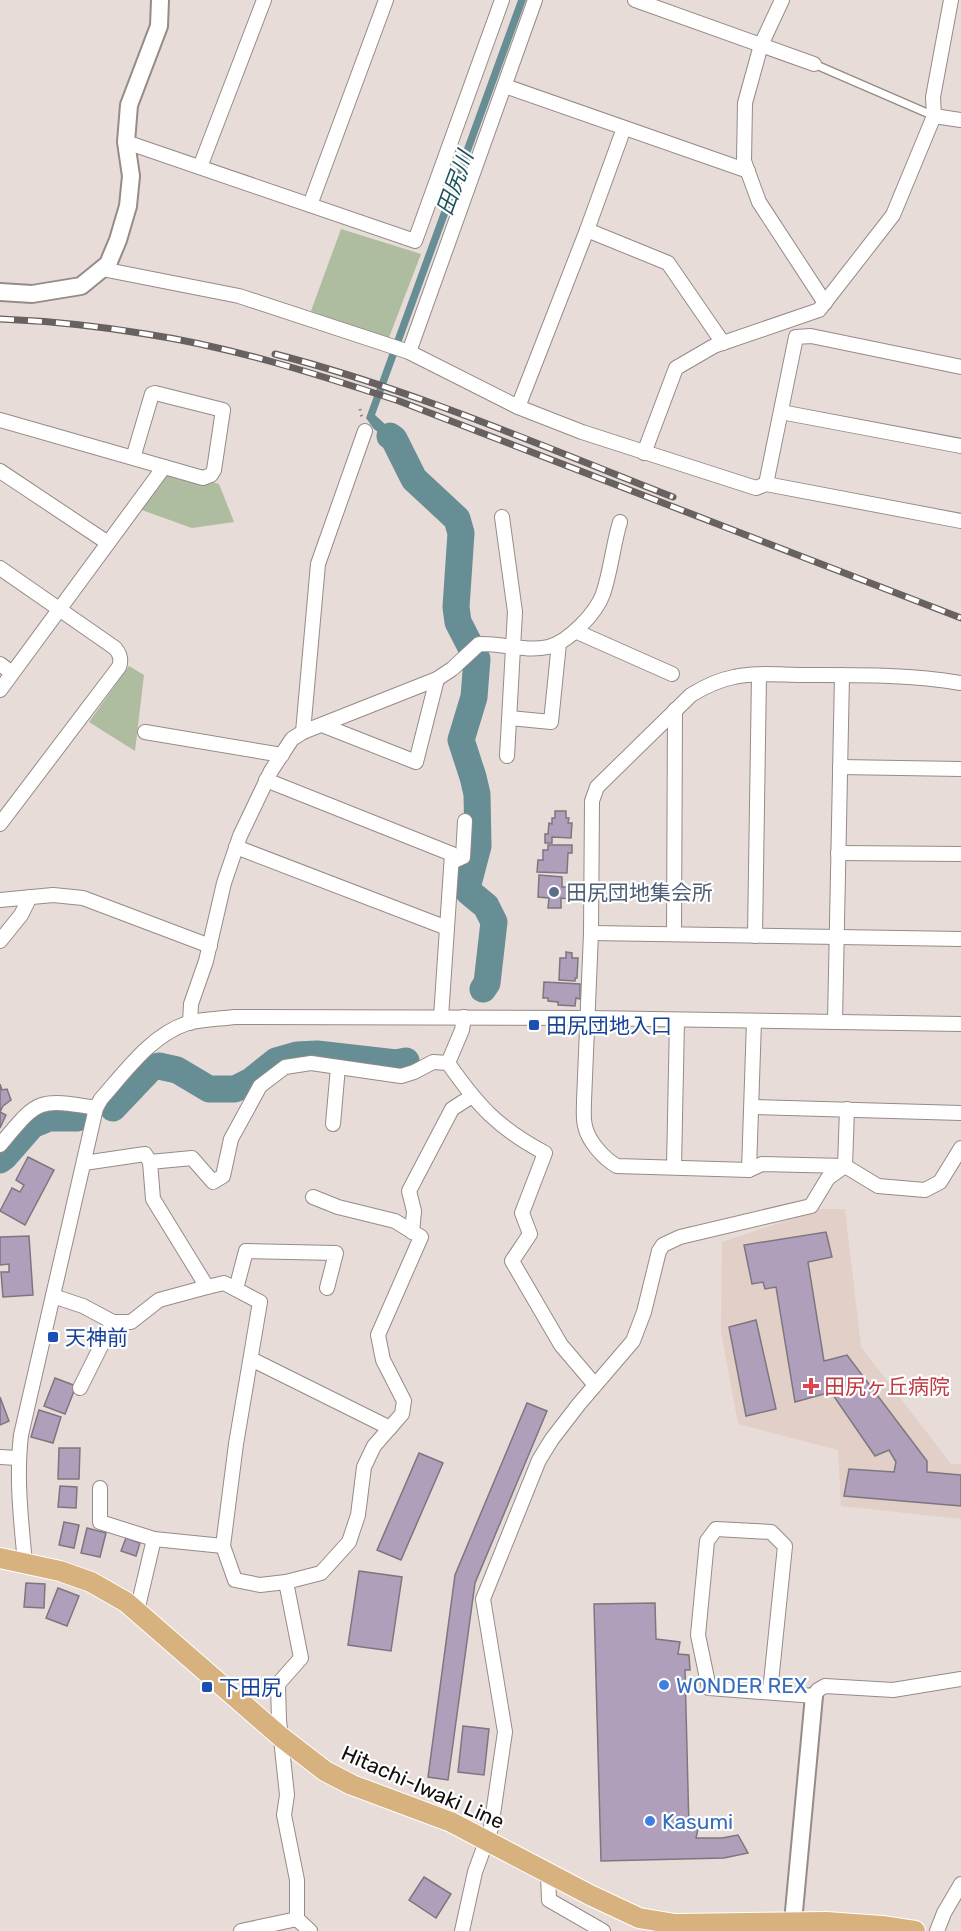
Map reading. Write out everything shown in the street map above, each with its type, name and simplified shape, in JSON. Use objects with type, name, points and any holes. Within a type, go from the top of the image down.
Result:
[{"type":"main road","name":"Hitachi-Iwaki Line","points":[[0,1558],[60,1571],[109,1591],[137,1611],[281,1737],[325,1771],[352,1785],[440,1818],[629,1913],[656,1922],[698,1924],[793,1922],[882,1926],[915,1931]]},
{"type":"street","points":[[0,292],[32,294],[81,286],[108,264],[128,206],[130,176],[126,142],[129,105],[159,26],[160,0]]},
{"type":"street","points":[[200,167],[264,0]]},
{"type":"street","points":[[310,205],[387,0]]},
{"type":"street","points":[[126,142],[415,241],[502,0]]},
{"type":"street","points":[[401,350],[505,86],[535,0]]},
{"type":"street","points":[[635,0],[654,3],[814,64]]},
{"type":"street","points":[[782,0],[761,45],[745,103],[744,161],[759,202],[825,303]]},
{"type":"street","points":[[644,453],[676,368],[714,346],[819,310],[893,215],[934,116],[933,97],[951,0]]},
{"type":"street","points":[[505,86],[748,171]]},
{"type":"street","points":[[934,116],[961,120]]},
{"type":"street","points":[[518,407],[624,128]]},
{"type":"street","points":[[587,230],[668,263],[723,343]]},
{"type":"street","points":[[102,269],[239,296],[401,350],[518,407],[582,432],[756,488],[766,484],[961,521]]},
{"type":"street","points":[[766,484],[796,337],[811,336],[961,367]]},
{"type":"street","points":[[0,420],[164,467],[203,478],[212,475],[223,410],[152,394],[133,458]]},
{"type":"street","points":[[781,412],[961,447]]},
{"type":"street","points":[[303,732],[318,564],[365,431]]},
{"type":"street","points":[[0,690],[164,467]]},
{"type":"street","points":[[0,471],[108,543]]},
{"type":"street","points":[[502,517],[515,612],[507,756]]},
{"type":"street","points":[[190,1023],[191,1004],[210,946],[224,883],[236,847],[266,780],[292,739],[303,732],[437,679],[452,669],[474,648],[548,647],[559,643],[575,631],[603,596],[620,522]]},
{"type":"street","points":[[0,568],[115,648],[121,662],[0,824]]},
{"type":"street","points":[[575,631],[672,674]]},
{"type":"street","points":[[510,718],[551,722],[559,643]]},
{"type":"street","points":[[0,664],[12,673]]},
{"type":"street","points":[[755,936],[759,675]]},
{"type":"street","points":[[835,1022],[842,675]]},
{"type":"street","points":[[961,683],[933,679],[842,675],[732,677],[691,696],[597,787],[592,801],[591,933],[584,1101],[585,1125],[588,1133],[606,1160],[617,1166],[749,1170],[762,1164],[845,1166],[878,1186],[925,1190],[940,1182],[961,1148]]},
{"type":"street","points":[[322,725],[416,762],[437,679]]},
{"type":"street","points":[[674,934],[675,710]]},
{"type":"street","points":[[145,732],[282,755]]},
{"type":"street","points":[[840,767],[961,769]]},
{"type":"street","points":[[266,780],[452,854],[441,1017]]},
{"type":"street","points":[[452,862],[463,857],[465,821]]},
{"type":"street","points":[[236,847],[447,928]]},
{"type":"street","points":[[838,853],[961,854]]},
{"type":"street","points":[[0,900],[52,895],[83,898],[210,946]]},
{"type":"street","points":[[0,941],[21,915],[30,897]]},
{"type":"street","points":[[591,933],[961,939]]},
{"type":"street","points":[[25,1563],[18,1458],[21,1436],[96,1108],[101,1099],[147,1048],[176,1028],[190,1023],[235,1017],[588,1018],[961,1024]]},
{"type":"street","points":[[448,1063],[462,1029],[464,1017]]},
{"type":"street","points":[[674,1167],[677,1020]]},
{"type":"street","points":[[749,1170],[754,1021]]},
{"type":"street","points":[[150,1162],[192,1158],[213,1182],[223,1176],[231,1139],[260,1086],[285,1066],[311,1063],[401,1076],[433,1062],[448,1063]]},
{"type":"street","points":[[448,1063],[472,1096],[494,1119],[517,1138],[546,1153],[522,1213],[530,1234],[512,1262],[561,1345],[595,1385]]},
{"type":"street","points":[[333,1124],[338,1067]]},
{"type":"street","points":[[412,1232],[414,1211],[409,1191],[452,1109],[472,1096]]},
{"type":"street","points":[[0,1145],[24,1116],[34,1108],[47,1103],[61,1102],[96,1108]]},
{"type":"street","points":[[752,1107],[961,1113]]},
{"type":"street","points":[[845,1166],[848,1109]]},
{"type":"street","points":[[84,1163],[145,1154],[150,1162],[153,1199],[207,1287]]},
{"type":"street","points":[[462,1931],[475,1872],[491,1828],[506,1732],[483,1599],[539,1460],[552,1439],[633,1341],[644,1312],[656,1258],[663,1245],[680,1237],[807,1208],[815,1202],[828,1178],[845,1166]]},
{"type":"street","points":[[53,1296],[83,1306],[113,1322],[131,1322],[159,1300],[224,1283],[260,1302],[236,1444],[223,1546],[235,1580],[260,1585],[286,1582],[321,1573],[349,1542],[358,1515],[364,1467],[374,1446],[402,1414],[404,1401],[383,1360],[378,1335],[421,1237],[395,1221],[338,1207],[313,1197]]},
{"type":"street","points":[[236,1289],[246,1251],[336,1253],[327,1288]]},
{"type":"street","points":[[80,1388],[113,1322]]},
{"type":"street","points":[[250,1359],[390,1428]]},
{"type":"street","points":[[0,1457],[18,1458]]},
{"type":"street","points":[[100,1488],[100,1522],[154,1539],[223,1546]]},
{"type":"street","points":[[770,1692],[785,1545],[771,1532],[716,1528],[707,1541],[698,1635],[709,1688],[814,1696]]},
{"type":"street","points":[[137,1611],[154,1539]]},
{"type":"street","points":[[286,1582],[301,1658],[278,1684],[287,1795],[284,1815],[297,1880],[297,1919],[310,1931]]},
{"type":"street","points":[[793,1922],[814,1696],[818,1690],[825,1686],[893,1690],[961,1679]]},
{"type":"street","points":[[548,1873],[549,1900],[603,1931]]},
{"type":"street","points":[[938,1931],[944,1913],[961,1884]]},
{"type":"street","points":[[241,1931],[297,1919]]},
{"type":"lane","points":[[814,64],[934,116]]},
{"type":"shaded area","name":"田尻ヶ丘病院","points":[[821,1209],[845,1209],[861,1347],[951,1464],[961,1464],[961,1519],[841,1506],[838,1450],[738,1424],[721,1332],[722,1242]]},
{"type":"green space","points":[[341,229],[421,254],[388,340],[311,311]]},
{"type":"green space","points":[[165,470],[219,484],[234,522],[192,528],[139,509]]},
{"type":"green space","points":[[129,666],[144,675],[135,751],[89,722]]},
{"type":"water","name":"田尻川","points":[[518,0],[526,0],[375,415],[399,437],[413,465],[405,470],[391,442],[374,429],[366,418]]},
{"type":"building","points":[[555,811],[566,811],[566,818],[569,818],[568,823],[572,823],[571,838],[552,837],[552,843],[545,843],[545,834],[548,834],[552,818],[555,818]]},
{"type":"building","points":[[548,845],[572,845],[572,853],[568,853],[567,873],[537,872],[538,860],[543,860],[543,850],[548,850]]},
{"type":"building","name":"田尻団地集会所","points":[[539,875],[562,877],[562,887],[569,887],[568,899],[561,898],[561,908],[548,908],[549,898],[538,897]]},
{"type":"building","points":[[566,952],[572,953],[572,958],[578,958],[575,981],[559,980],[560,958],[566,958]]},
{"type":"building","points":[[544,982],[580,984],[580,999],[576,998],[575,1006],[558,1005],[558,1002],[548,1001],[548,998],[543,998]]},
{"type":"building","points":[[0,1084],[2,1090],[7,1089],[11,1100],[3,1106],[0,1112]]},
{"type":"building","points":[[0,1112],[6,1115],[0,1128]]},
{"type":"building","points":[[28,1157],[54,1170],[25,1225],[0,1211],[12,1188],[20,1192],[24,1185],[16,1180]]},
{"type":"building","points":[[826,1232],[832,1257],[808,1262],[824,1361],[847,1355],[927,1461],[927,1472],[961,1475],[961,1506],[844,1496],[849,1469],[894,1472],[896,1462],[889,1450],[875,1456],[831,1392],[795,1402],[776,1287],[765,1289],[763,1282],[752,1284],[744,1245]]},
{"type":"building","points":[[29,1236],[33,1295],[3,1297],[1,1272],[9,1272],[9,1264],[0,1265],[0,1237]]},
{"type":"building","points":[[756,1320],[776,1409],[746,1416],[729,1327]]},
{"type":"building","points":[[55,1378],[76,1386],[65,1414],[44,1406]]},
{"type":"building","points":[[0,1397],[9,1421],[0,1425]]},
{"type":"building","points":[[527,1403],[547,1411],[475,1583],[448,1780],[428,1777],[455,1575]]},
{"type":"building","points":[[39,1410],[61,1417],[53,1443],[31,1437]]},
{"type":"building","points":[[59,1448],[80,1448],[79,1479],[58,1479]]},
{"type":"building","points":[[419,1453],[443,1463],[401,1560],[377,1550]]},
{"type":"building","points":[[60,1486],[77,1487],[76,1508],[58,1507]]},
{"type":"building","points":[[64,1522],[79,1525],[74,1548],[59,1545]]},
{"type":"building","points":[[87,1528],[106,1533],[100,1557],[81,1553]]},
{"type":"building","points":[[126,1538],[140,1543],[136,1556],[121,1551]]},
{"type":"building","points":[[359,1571],[402,1577],[391,1651],[348,1645]]},
{"type":"building","points":[[26,1583],[45,1584],[44,1608],[24,1607]]},
{"type":"building","points":[[58,1588],[79,1596],[67,1626],[46,1618]]},
{"type":"building","points":[[655,1603],[656,1639],[680,1642],[678,1654],[689,1655],[690,1670],[685,1670],[689,1829],[698,1829],[696,1838],[722,1838],[738,1835],[748,1853],[724,1858],[601,1861],[594,1604]]},
{"type":"building","points":[[463,1726],[489,1729],[484,1775],[458,1772]]},
{"type":"building","points":[[424,1877],[451,1894],[436,1918],[409,1900]]},
{"type":"waterway","points":[[390,436],[394,439],[414,479],[457,519],[461,533],[456,607],[458,622],[477,659],[474,697],[461,740],[477,794],[478,846],[468,884],[469,892],[486,906],[494,922],[487,983],[483,989]]},
{"type":"waterway","points":[[113,1108],[151,1068],[159,1066],[177,1070],[209,1089],[235,1089],[251,1081],[276,1061],[297,1055],[317,1054],[396,1063],[406,1061]]},
{"type":"waterway","points":[[0,1160],[32,1125],[49,1118],[77,1118]]},
{"type":"railway","points":[[0,319],[92,326],[178,340],[274,362],[337,381],[399,401],[961,618]]},
{"type":"railway","points":[[275,354],[426,401],[673,497]]},
{"type":"place","name":"田尻団地集会所","points":[[554,892]]},
{"type":"place","name":"田尻団地入口","points":[[534,1025]]},
{"type":"place","name":"天神前","points":[[53,1337]]},
{"type":"place","name":"田尻ヶ丘病院","points":[[811,1386]]},
{"type":"place","name":"WONDER REX","points":[[664,1685]]},
{"type":"place","name":"下田尻","points":[[207,1687]]},
{"type":"place","name":"Kasumi","points":[[650,1821]]}]
